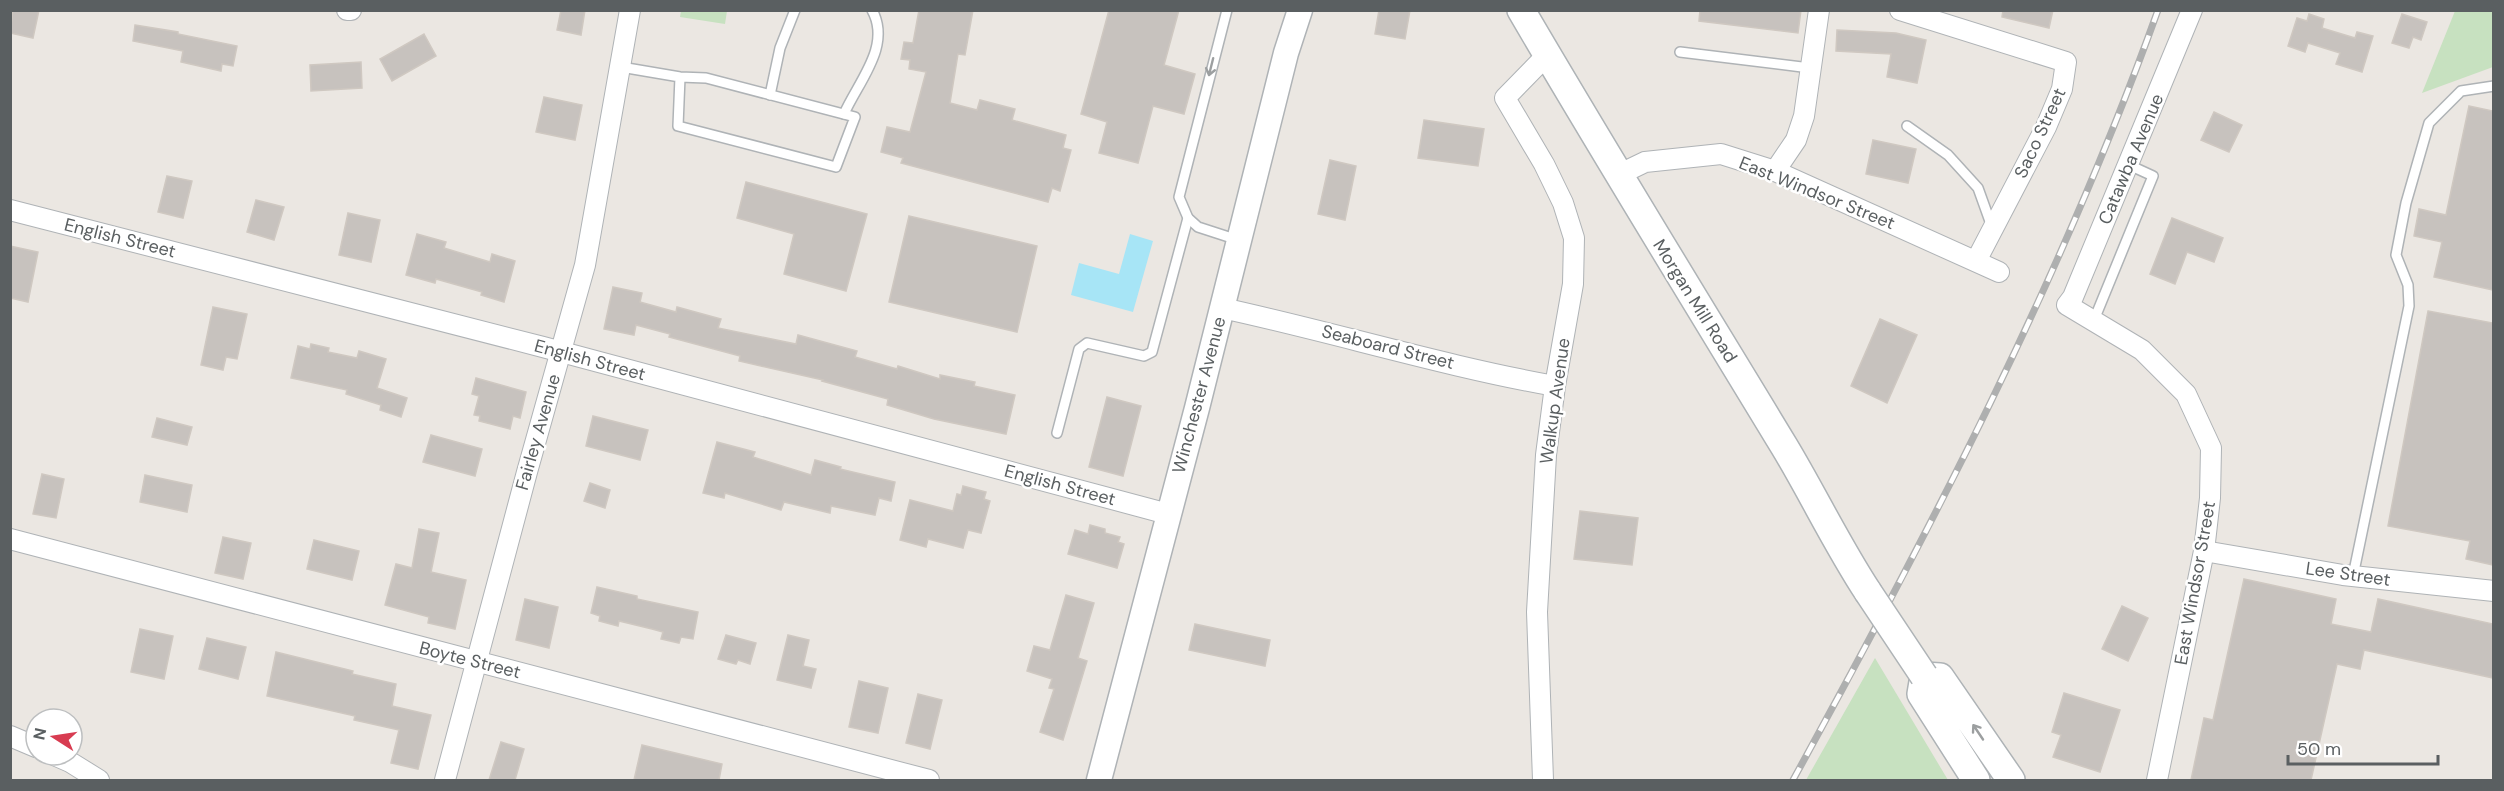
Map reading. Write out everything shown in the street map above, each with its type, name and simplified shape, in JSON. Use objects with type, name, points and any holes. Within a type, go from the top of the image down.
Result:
[{"type":"main road","name":"Morgan Mill Road","points":[[1521,10],[1618,175],[1812,492],[1847,560],[1924,676]]},
{"type":"main road","points":[[1976,780],[1921,694],[1924,676],[1940,677],[2011,780]]},
{"type":"street","name":"Fairley Avenue","points":[[445,780],[585,265],[630,10]]},
{"type":"street","name":"Winchester Avenue","points":[[1099,780],[1286,52],[1299,10]]},
{"type":"street","points":[[1775,171],[1796,140],[1804,116],[1819,10]]},
{"type":"street","name":"Saco Street","points":[[1900,10],[2066,62],[2062,89],[1976,261]]},
{"type":"street","name":"Catawba Avenue","points":[[2067,305],[2073,297],[2129,165],[2192,10]]},
{"type":"street","name":"Walkup Avenue","points":[[1543,780],[1537,612],[1546,454],[1573,284],[1574,238],[1563,203],[1539,155],[1505,98],[1547,55]]},
{"type":"street","name":"East Windsor Street","points":[[1618,175],[1645,162],[1721,154],[1775,171],[1999,272]]},
{"type":"street","name":"English Street","points":[[10,210],[560,352],[1168,514]]},
{"type":"street","name":"East Windsor Street","points":[[2067,305],[2142,350],[2186,394],[2211,448],[2211,488],[2204,551],[2157,780]]},
{"type":"street","name":"Seaboard Street","points":[[1222,308],[1300,325],[1501,376],[1555,386]]},
{"type":"street","name":"Boyte Street","points":[[10,539],[929,780]]},
{"type":"street","name":"Lee Street","points":[[2204,551],[2353,576],[2493,591]]},
{"type":"street","points":[[10,736],[24,742]]},
{"type":"street","points":[[76,767],[99,780]]},
{"type":"lane","points":[[770,95],[780,48],[795,10]]},
{"type":"lane","points":[[844,114],[876,56],[879,22],[872,10]]},
{"type":"lane","points":[[1227,10],[1179,197],[1188,218],[1198,227],[1239,240]]},
{"type":"lane","points":[[1680,52],[1810,69]]},
{"type":"lane","points":[[621,67],[680,77],[706,78],[855,117],[836,166],[678,126],[680,77]]},
{"type":"lane","points":[[2353,576],[2409,306],[2408,285],[2396,255],[2406,203],[2429,123],[2461,91],[2493,86]]},
{"type":"lane","points":[[1907,126],[1947,155],[1977,188],[1993,229]]},
{"type":"lane","points":[[2094,320],[2152,176],[2129,165]]},
{"type":"lane","points":[[1057,434],[1079,349],[1087,343],[1144,356],[1152,352],[1188,218]]},
{"type":"green space","points":[[681,10],[727,11],[725,24],[680,17]]},
{"type":"green space","points":[[2455,11],[2493,11],[2493,67],[2422,93]]},
{"type":"green space","points":[[1875,658],[1948,780],[1806,780]]},
{"type":"water","points":[[1130,234],[1153,241],[1133,312],[1071,295],[1079,263],[1119,274]]},
{"type":"building","points":[[13,10],[39,10],[33,38],[10,33]]},
{"type":"building","points":[[561,10],[585,10],[581,35],[557,30]]},
{"type":"building","points":[[919,10],[973,10],[965,55],[958,54],[950,103],[977,110],[980,100],[1015,109],[1012,120],[1066,135],[1063,148],[1071,150],[1060,191],[1052,188],[1048,202],[901,163],[903,158],[881,152],[887,127],[910,132],[926,72],[909,69],[910,60],[901,59],[904,42],[913,43]]},
{"type":"building","points":[[1109,10],[1179,10],[1164,65],[1195,74],[1184,114],[1153,106],[1138,163],[1099,153],[1107,122],[1081,114]]},
{"type":"building","points":[[1379,10],[1410,10],[1405,39],[1375,34]]},
{"type":"building","points":[[1700,10],[1801,10],[1798,33],[1699,21]]},
{"type":"building","points":[[2003,10],[2053,10],[2049,28],[2002,17]]},
{"type":"building","points":[[2309,14],[2324,19],[2322,28],[2355,38],[2357,32],[2373,36],[2362,72],[2336,64],[2340,53],[2308,43],[2305,52],[2288,46],[2297,18],[2307,21]]},
{"type":"building","points":[[2402,14],[2427,22],[2421,40],[2413,37],[2409,48],[2392,43]]},
{"type":"building","points":[[135,25],[178,32],[178,34],[237,46],[233,66],[222,64],[221,71],[181,62],[183,51],[133,41]]},
{"type":"building","points":[[1837,30],[1896,33],[1926,40],[1917,83],[1887,77],[1891,54],[1836,51]]},
{"type":"building","points":[[424,34],[436,56],[392,81],[380,59]]},
{"type":"building","points":[[361,62],[362,88],[311,91],[310,65]]},
{"type":"building","points":[[544,97],[582,105],[575,140],[536,132]]},
{"type":"building","points":[[2469,106],[2493,111],[2493,290],[2434,277],[2442,242],[2414,236],[2419,209],[2446,215]]},
{"type":"building","points":[[2214,112],[2242,125],[2229,152],[2201,140]]},
{"type":"building","points":[[1424,120],[1484,129],[1478,166],[1418,158]]},
{"type":"building","points":[[1873,140],[1916,149],[1908,183],[1866,174]]},
{"type":"building","points":[[1330,160],[1356,166],[1345,220],[1318,214]]},
{"type":"building","points":[[167,176],[192,181],[183,218],[158,212]]},
{"type":"building","points":[[746,182],[867,214],[846,291],[784,274],[794,234],[737,218]]},
{"type":"building","points":[[256,200],[284,207],[274,240],[247,232]]},
{"type":"building","points":[[348,213],[380,220],[371,262],[339,255]]},
{"type":"building","points":[[909,216],[1037,246],[1017,332],[889,302]]},
{"type":"building","points":[[2172,218],[2223,238],[2214,262],[2187,252],[2175,284],[2150,274]]},
{"type":"building","points":[[417,234],[446,242],[444,248],[490,262],[492,254],[515,261],[504,302],[481,295],[482,292],[436,279],[435,283],[406,275]]},
{"type":"building","points":[[10,246],[38,252],[28,302],[10,298]]},
{"type":"building","points":[[613,287],[642,293],[640,302],[676,312],[677,307],[721,319],[718,328],[796,344],[798,335],[857,351],[855,357],[897,369],[898,366],[940,379],[940,375],[975,382],[974,386],[1015,395],[1006,434],[934,419],[887,405],[888,399],[823,380],[739,361],[740,356],[669,337],[670,334],[636,325],[634,335],[604,329]]},
{"type":"building","points":[[213,307],[247,314],[237,359],[226,357],[223,370],[201,365]]},
{"type":"building","points":[[2428,311],[2493,323],[2493,565],[2466,559],[2470,541],[2388,526]]},
{"type":"building","points":[[1880,319],[1917,335],[1887,403],[1851,386]]},
{"type":"building","points":[[311,344],[329,348],[328,352],[357,358],[359,351],[386,359],[377,388],[407,398],[401,417],[380,410],[381,405],[346,394],[347,390],[291,378],[298,346],[310,349]]},
{"type":"building","points":[[476,378],[526,392],[520,418],[513,416],[510,429],[479,421],[480,416],[474,415],[479,396],[472,394]]},
{"type":"building","points":[[1107,397],[1141,406],[1123,476],[1089,467]]},
{"type":"building","points":[[593,416],[648,430],[640,460],[586,446]]},
{"type":"building","points":[[157,418],[192,427],[187,445],[152,437]]},
{"type":"building","points":[[431,435],[482,449],[475,476],[423,462]]},
{"type":"building","points":[[717,442],[755,452],[753,457],[811,475],[815,460],[841,467],[840,469],[895,482],[891,501],[879,498],[875,515],[831,506],[830,513],[784,502],[781,510],[725,493],[724,498],[703,493]]},
{"type":"building","points":[[42,474],[64,479],[56,518],[33,514]]},
{"type":"building","points":[[145,475],[192,485],[187,512],[140,502]]},
{"type":"building","points":[[590,483],[610,490],[605,508],[584,501]]},
{"type":"building","points":[[963,486],[986,492],[984,499],[990,501],[981,533],[968,530],[963,548],[928,539],[926,547],[900,540],[910,500],[953,511],[957,494],[961,495]]},
{"type":"building","points":[[1580,511],[1638,518],[1632,565],[1574,559]]},
{"type":"building","points":[[1090,525],[1105,529],[1105,533],[1120,537],[1118,542],[1124,544],[1117,568],[1068,554],[1075,530],[1088,534]]},
{"type":"building","points":[[419,529],[439,533],[431,572],[466,580],[455,629],[428,623],[429,617],[385,605],[396,564],[412,568]]},
{"type":"building","points":[[223,537],[251,543],[243,579],[215,573]]},
{"type":"building","points":[[314,540],[359,551],[352,580],[307,569]]},
{"type":"building","points":[[2244,579],[2336,599],[2331,624],[2371,632],[2378,599],[2493,624],[2493,678],[2364,650],[2360,669],[2337,664],[2311,780],[2191,780],[2204,718],[2213,720]]},
{"type":"building","points":[[597,587],[637,596],[637,599],[698,612],[693,639],[681,637],[679,643],[661,639],[663,632],[619,621],[618,626],[599,621],[600,616],[591,613]]},
{"type":"building","points":[[1066,595],[1094,603],[1078,658],[1087,661],[1063,740],[1040,732],[1054,689],[1049,688],[1052,679],[1027,671],[1034,646],[1050,650]]},
{"type":"building","points":[[525,599],[558,607],[549,648],[516,640]]},
{"type":"building","points":[[2122,606],[2148,618],[2128,661],[2102,649]]},
{"type":"building","points":[[1195,624],[1270,640],[1265,666],[1189,650]]},
{"type":"building","points":[[140,629],[173,636],[164,679],[131,672]]},
{"type":"building","points":[[726,635],[756,643],[750,664],[738,660],[736,664],[718,659]]},
{"type":"building","points":[[788,635],[809,640],[803,666],[816,669],[811,688],[777,680]]},
{"type":"building","points":[[207,638],[246,647],[238,679],[199,669]]},
{"type":"building","points":[[276,652],[396,684],[392,706],[431,715],[418,769],[391,763],[399,730],[354,720],[355,716],[267,696]]},
{"type":"building","points":[[859,681],[888,688],[878,733],[849,727]]},
{"type":"building","points":[[2064,693],[2120,710],[2100,772],[2053,757],[2061,735],[2052,732]]},
{"type":"building","points":[[918,694],[942,700],[930,749],[906,743]]},
{"type":"building","points":[[501,742],[524,749],[515,780],[489,780]]},
{"type":"building","points":[[642,745],[722,764],[719,780],[634,780]]},
{"type":"railway","points":[[1793,780],[1943,498],[2036,306],[2080,208],[2158,10]]}]
